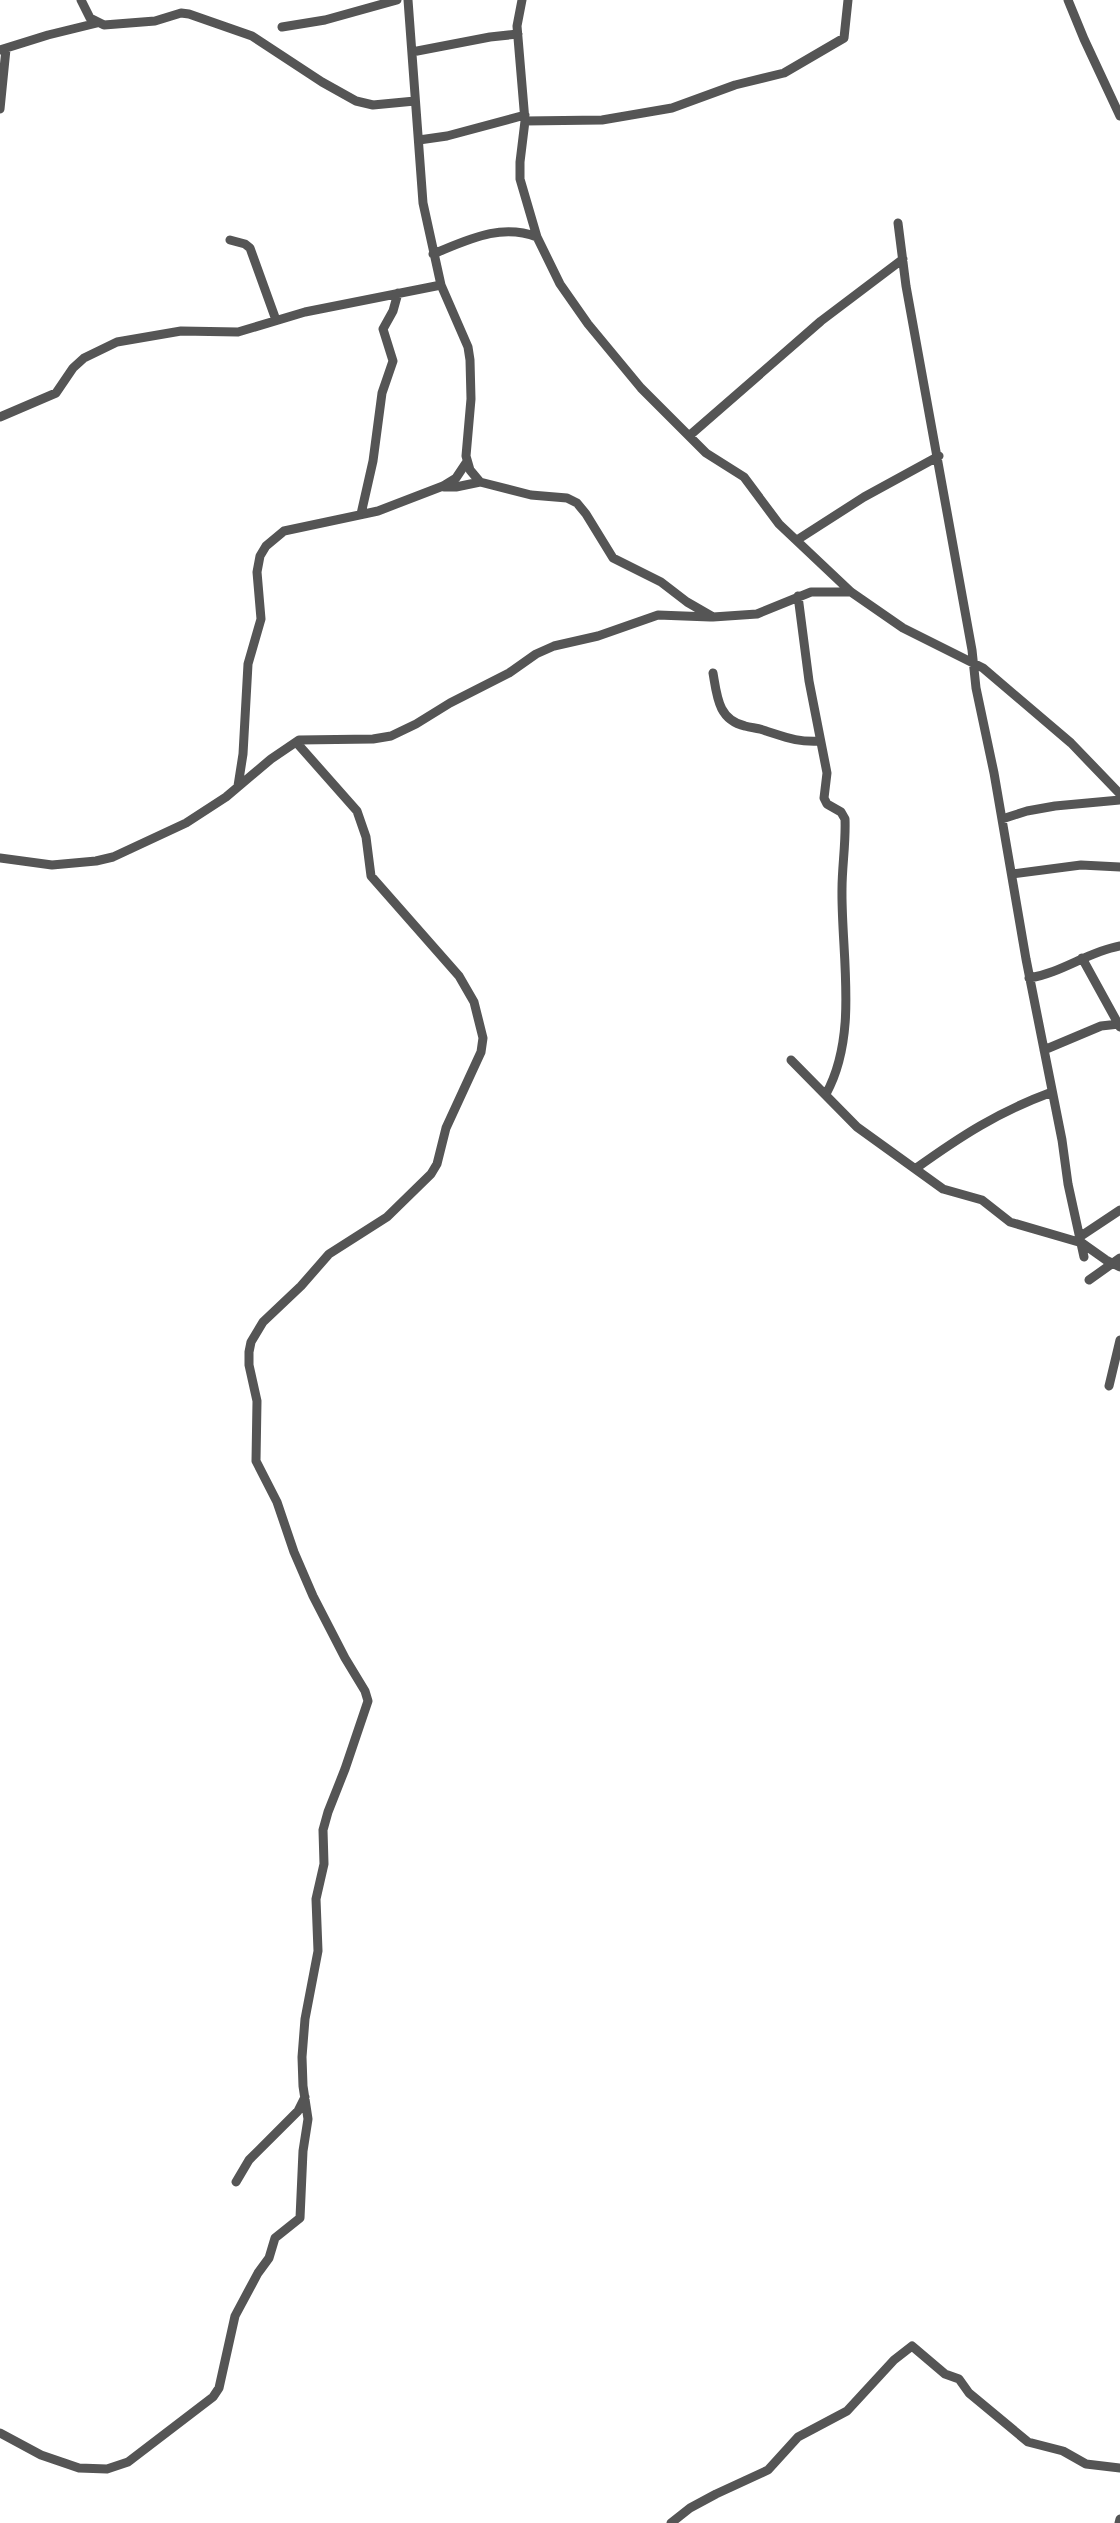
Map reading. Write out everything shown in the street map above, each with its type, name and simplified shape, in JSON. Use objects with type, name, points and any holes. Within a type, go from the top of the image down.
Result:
[{"type":"street","points":[[81,0],[86,13],[97,23],[104,25],[155,21],[181,13],[189,14],[252,36],[356,101],[373,105],[415,101]]},
{"type":"street","points":[[282,27],[325,20],[397,0]]},
{"type":"street","points":[[238,786],[243,754],[248,664],[261,619],[256,578],[260,556],[271,540],[281,533],[389,508],[443,486],[456,478],[466,463],[471,399],[470,360],[464,337],[441,285],[423,203],[411,0]]},
{"type":"street","points":[[522,0],[518,34],[525,118],[520,179],[537,237],[566,294],[588,324],[628,374],[706,453],[744,477],[779,524],[851,592],[903,628],[973,662],[989,673],[1071,743],[1120,794]]},
{"type":"street","points":[[419,140],[525,118],[602,120],[633,116],[673,108],[735,85],[783,73],[844,38],[848,0]]},
{"type":"street","points":[[1068,0],[1120,116]]},
{"type":"street","points":[[0,109],[3,50],[97,23]]},
{"type":"street","points":[[412,52],[518,34]]},
{"type":"street","points":[[898,223],[976,688],[1029,978],[1062,1140],[1068,1184],[1084,1257]]},
{"type":"street","points":[[433,254],[496,231],[516,231],[537,237]]},
{"type":"street","points":[[230,240],[250,248],[276,320]]},
{"type":"street","points":[[689,436],[821,321],[903,259]]},
{"type":"street","points":[[0,417],[56,393],[73,368],[84,358],[117,342],[181,331],[238,332],[276,320],[441,285]]},
{"type":"street","points":[[361,514],[373,461],[382,393],[393,361],[383,330],[393,311],[398,293]]},
{"type":"street","points":[[797,540],[864,497],[939,456]]},
{"type":"street","points":[[466,463],[472,475],[480,482]]},
{"type":"street","points":[[443,486],[456,487],[480,482],[531,495],[572,500],[586,513],[613,558],[661,582],[713,617]]},
{"type":"street","points":[[0,858],[52,864],[104,860],[176,829],[296,742],[391,736],[509,673],[547,649],[598,636],[658,615],[713,617],[757,614],[811,592],[851,592]]},
{"type":"street","points":[[798,596],[809,681],[827,773],[824,798],[844,816],[846,834],[842,889],[845,942],[844,1035],[837,1074],[826,1094]]},
{"type":"street","points":[[713,673],[719,705],[730,720],[787,739],[800,742],[820,741]]},
{"type":"street","points":[[0,2433],[41,2455],[79,2468],[107,2469],[128,2462],[213,2397],[222,2384],[226,2351],[235,2316],[269,2258],[275,2238],[300,2218],[303,2151],[308,2119],[302,2073],[304,2031],[318,1951],[316,1899],[324,1864],[324,1826],[368,1702],[365,1691],[313,1596],[277,1502],[256,1461],[257,1401],[249,1366],[249,1352],[251,1342],[263,1322],[330,1254],[387,1217],[431,1174],[437,1164],[446,1128],[481,1052],[483,1038],[474,1002],[463,983],[437,949],[371,876],[366,837],[357,811],[296,742]]},
{"type":"street","points":[[1002,819],[1055,806],[1120,800]]},
{"type":"street","points":[[1012,874],[1081,865],[1120,866]]},
{"type":"street","points":[[1029,978],[1057,972],[1101,950],[1120,946]]},
{"type":"street","points":[[1044,1050],[1091,1030],[1119,1026],[1082,958]]},
{"type":"street","points":[[791,1060],[857,1127],[948,1192],[982,1200],[1010,1222],[1081,1239],[1118,1263],[1089,1280]]},
{"type":"street","points":[[915,1170],[979,1125],[1020,1104],[1052,1092]]},
{"type":"street","points":[[1081,1239],[1120,1210]]},
{"type":"street","points":[[1109,1386],[1120,1340]]},
{"type":"street","points":[[236,2182],[249,2160],[298,2111],[305,2097]]},
{"type":"street","points":[[671,2523],[709,2498],[768,2470],[798,2437],[847,2411],[899,2354],[912,2346],[945,2374],[961,2381],[970,2393],[1028,2442],[1063,2451],[1086,2464],[1120,2468]]}]
